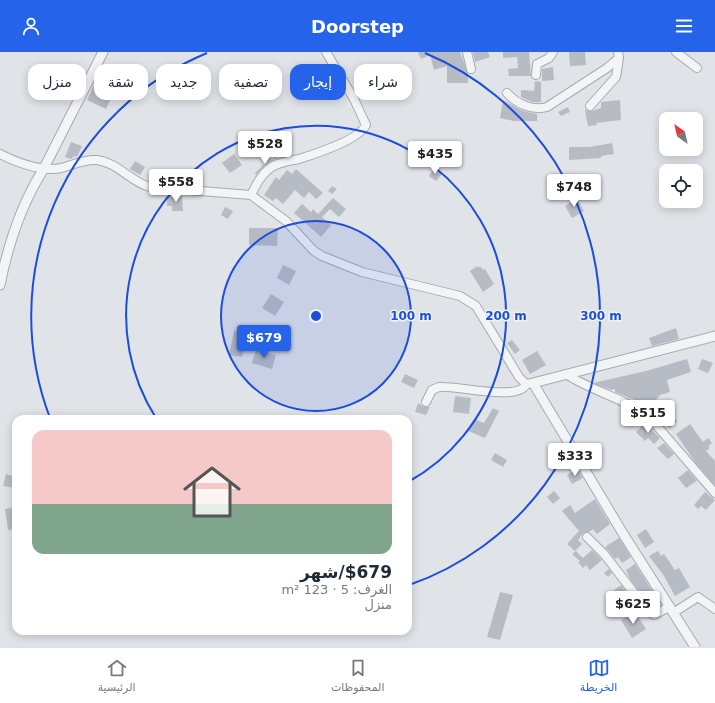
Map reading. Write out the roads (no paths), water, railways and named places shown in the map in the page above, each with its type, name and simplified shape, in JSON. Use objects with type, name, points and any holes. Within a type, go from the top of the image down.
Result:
[{"type":"street","points":[[0,285],[18,218],[102,52]]},
{"type":"street","points":[[251,195],[259,180],[270,167],[323,150],[354,137],[364,130],[366,125],[362,113],[326,52]]},
{"type":"street","points":[[467,52],[471,69]]},
{"type":"street","points":[[536,75],[537,64],[549,58],[553,52]]},
{"type":"street","points":[[676,52],[697,68]]},
{"type":"street","points":[[507,93],[514,101],[523,105],[542,108],[547,107],[607,68],[619,55]]},
{"type":"street","points":[[590,106],[616,77],[619,55]]},
{"type":"street","points":[[0,154],[43,170],[62,167],[86,160],[96,160],[120,169],[138,184],[150,188],[251,195],[286,221],[314,251],[322,256],[362,272],[455,295],[468,300],[476,306],[519,377],[530,384],[695,647]]},
{"type":"street","points":[[426,402],[432,390],[439,387],[508,393],[520,391],[530,384],[715,336]]},
{"type":"street","points":[[566,374],[583,385],[627,403],[645,414],[671,440],[715,493]]},
{"type":"street","points":[[587,537],[604,554],[648,611],[654,615],[671,610],[698,597],[715,609]]}]
